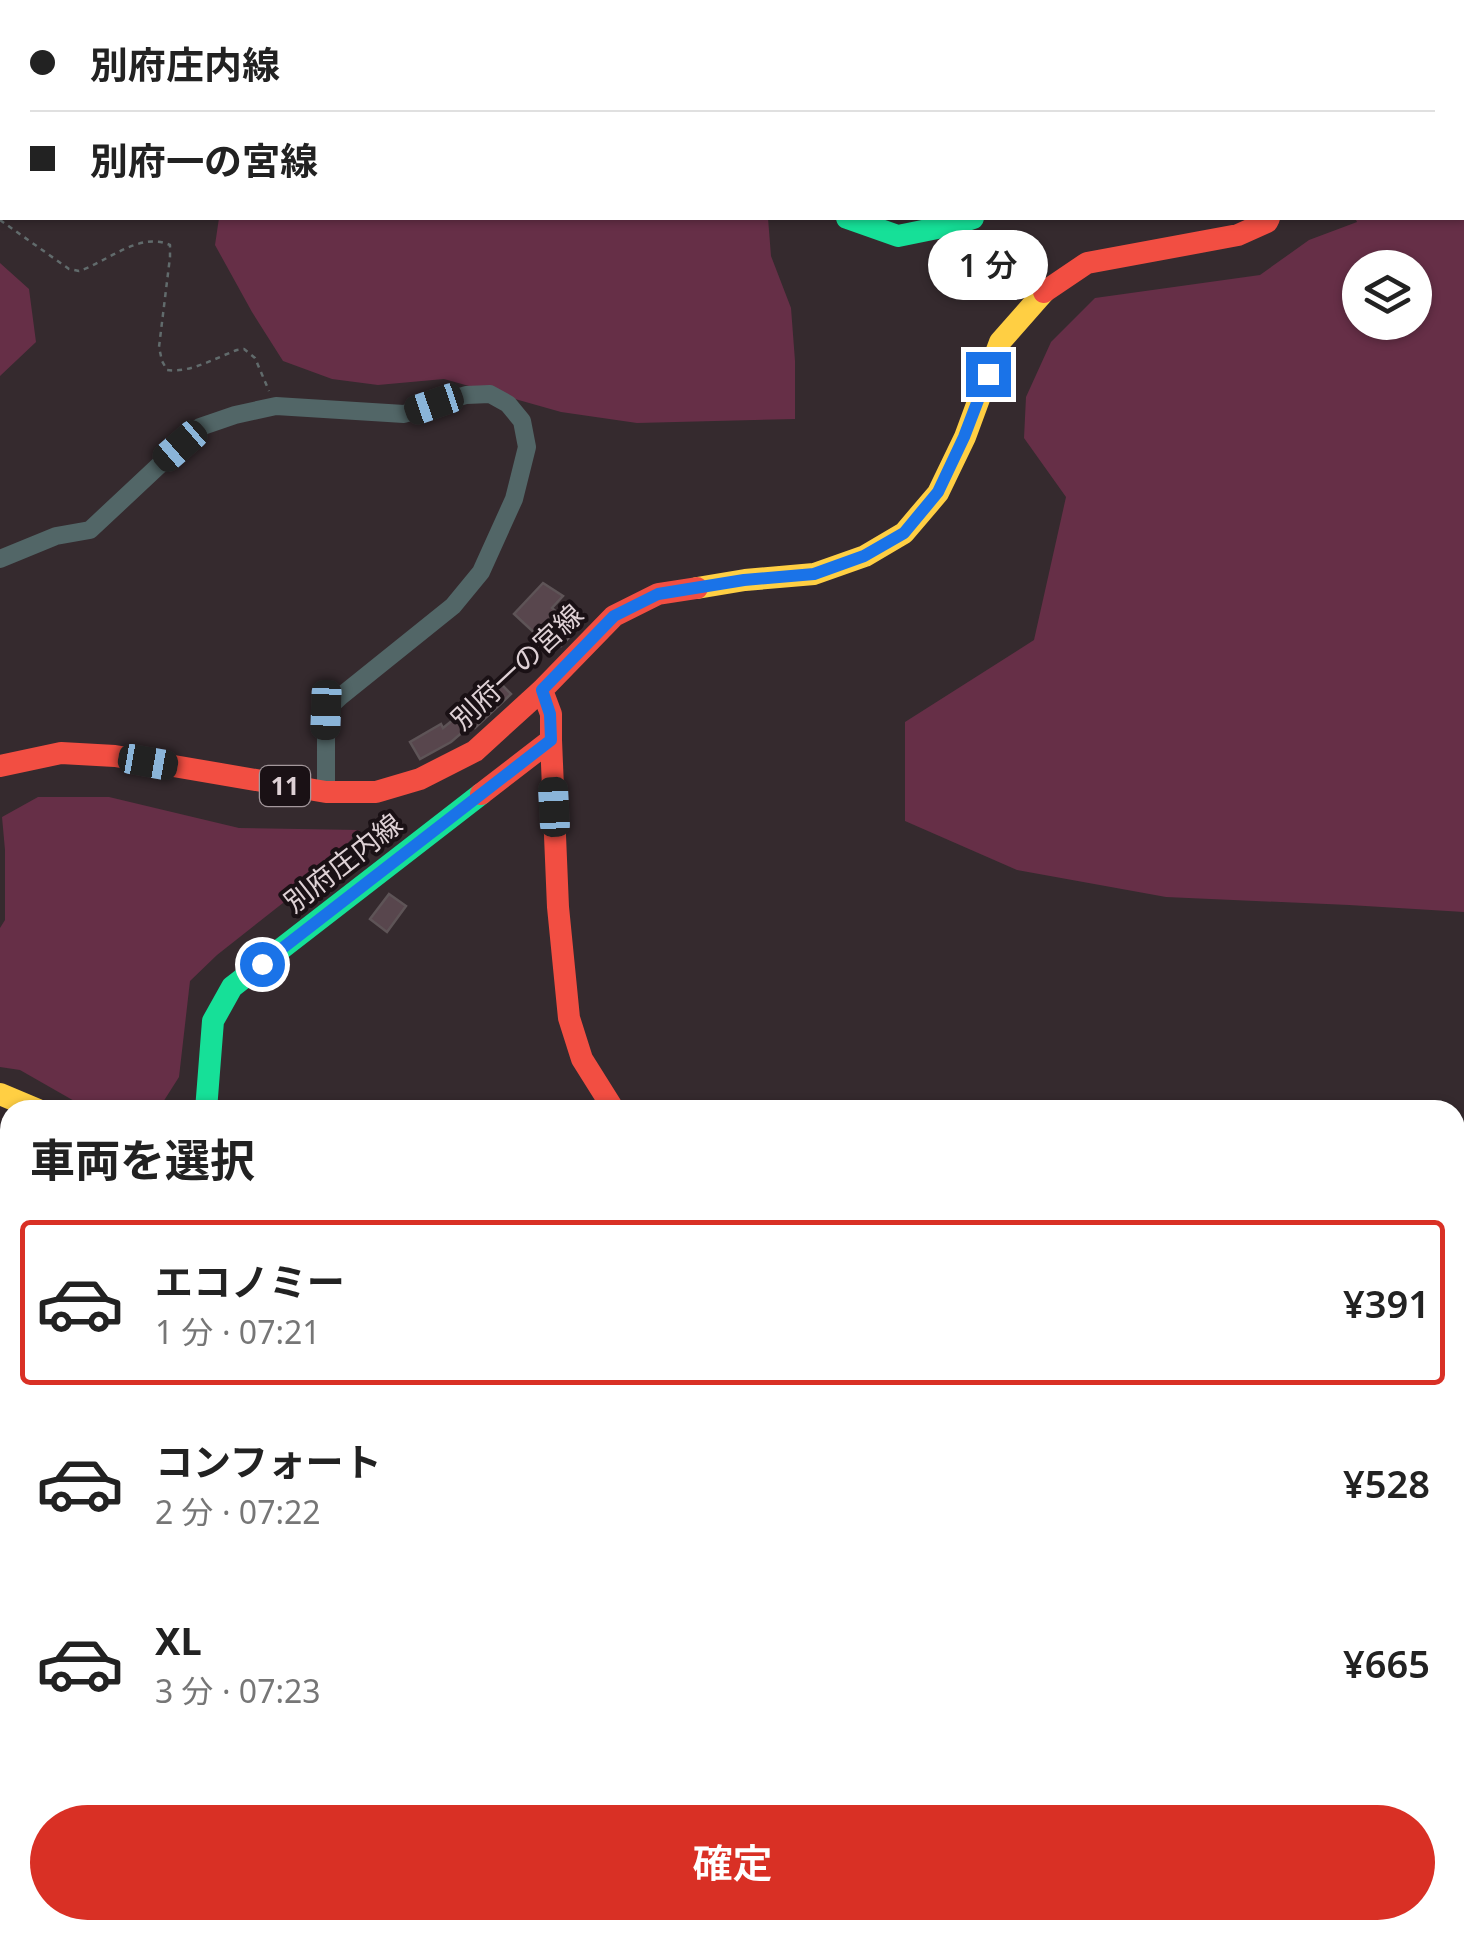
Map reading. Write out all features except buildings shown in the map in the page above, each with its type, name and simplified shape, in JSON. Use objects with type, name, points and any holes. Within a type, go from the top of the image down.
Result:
[{"type":"main road","points":[[853,220],[898,236],[967,220]]},
{"type":"main road","name":"別府一の宮線","points":[[0,766],[61,753],[115,756],[326,792],[376,792],[420,779],[475,750],[542,690],[614,616],[658,594],[814,574],[864,556],[904,533],[938,492],[964,437],[1000,342],[1042,293],[1087,263],[1238,235],[1268,220]]},
{"type":"main road","points":[[542,690],[550,714],[558,907],[569,1018],[582,1059],[608,1100]]},
{"type":"main road","name":"別府庄内線","points":[[207,1100],[213,1021],[232,986],[551,740]]},
{"type":"street","points":[[0,559],[56,536],[90,530],[200,428],[235,415],[276,406],[404,414],[466,395],[490,394],[508,404],[522,420],[527,447],[514,499],[481,572],[454,606],[326,710],[326,792]]},
{"type":"path","points":[[0,220],[70,269],[79,271],[147,241],[170,245],[159,347],[167,370],[191,368],[244,349],[255,358],[276,406]]},
{"type":"shaded area","points":[[219,220],[768,220],[771,256],[791,308],[795,419],[637,423],[561,412],[444,379],[378,385],[332,379],[283,361],[215,245]]},
{"type":"shaded area","points":[[1356,220],[1464,220],[1464,912],[1166,897],[1017,870],[905,821],[905,722],[1034,640],[1066,497],[1024,438],[1026,397],[1051,342],[1095,298],[1260,275],[1309,240]]},
{"type":"shaded area","points":[[0,263],[29,289],[36,342],[0,376]]},
{"type":"shaded area","points":[[38,797],[109,797],[239,828],[360,830],[316,877],[190,981],[179,1077],[164,1100],[72,1100],[20,1070],[0,1067],[0,928],[5,920],[2,817]]},
{"type":"traffic: fast","points":[[853,220],[898,236],[967,220]]},
{"type":"traffic: fast","points":[[207,1100],[213,1021],[232,987],[481,794]]},
{"type":"traffic: slow","points":[[697,588],[814,574],[865,556],[904,533],[938,493],[965,437],[1000,342],[1044,292]]},
{"type":"traffic: slow","points":[[0,1094],[14,1100]]},
{"type":"traffic: jam","points":[[1044,292],[1087,263],[1238,235],[1268,220]]},
{"type":"traffic: jam","points":[[0,766],[61,753],[115,756],[326,792],[376,792],[420,779],[475,751],[614,616],[658,594],[697,588]]},
{"type":"traffic: jam","points":[[481,794],[551,740],[551,714],[542,690]]},
{"type":"traffic: jam","points":[[551,740],[558,907],[569,1018],[582,1059],[608,1100]]},
{"type":"route","points":[[262,964],[551,740],[550,714],[542,690],[614,616],[658,594],[814,574],[864,556],[904,533],[938,492],[988,374]]}]
